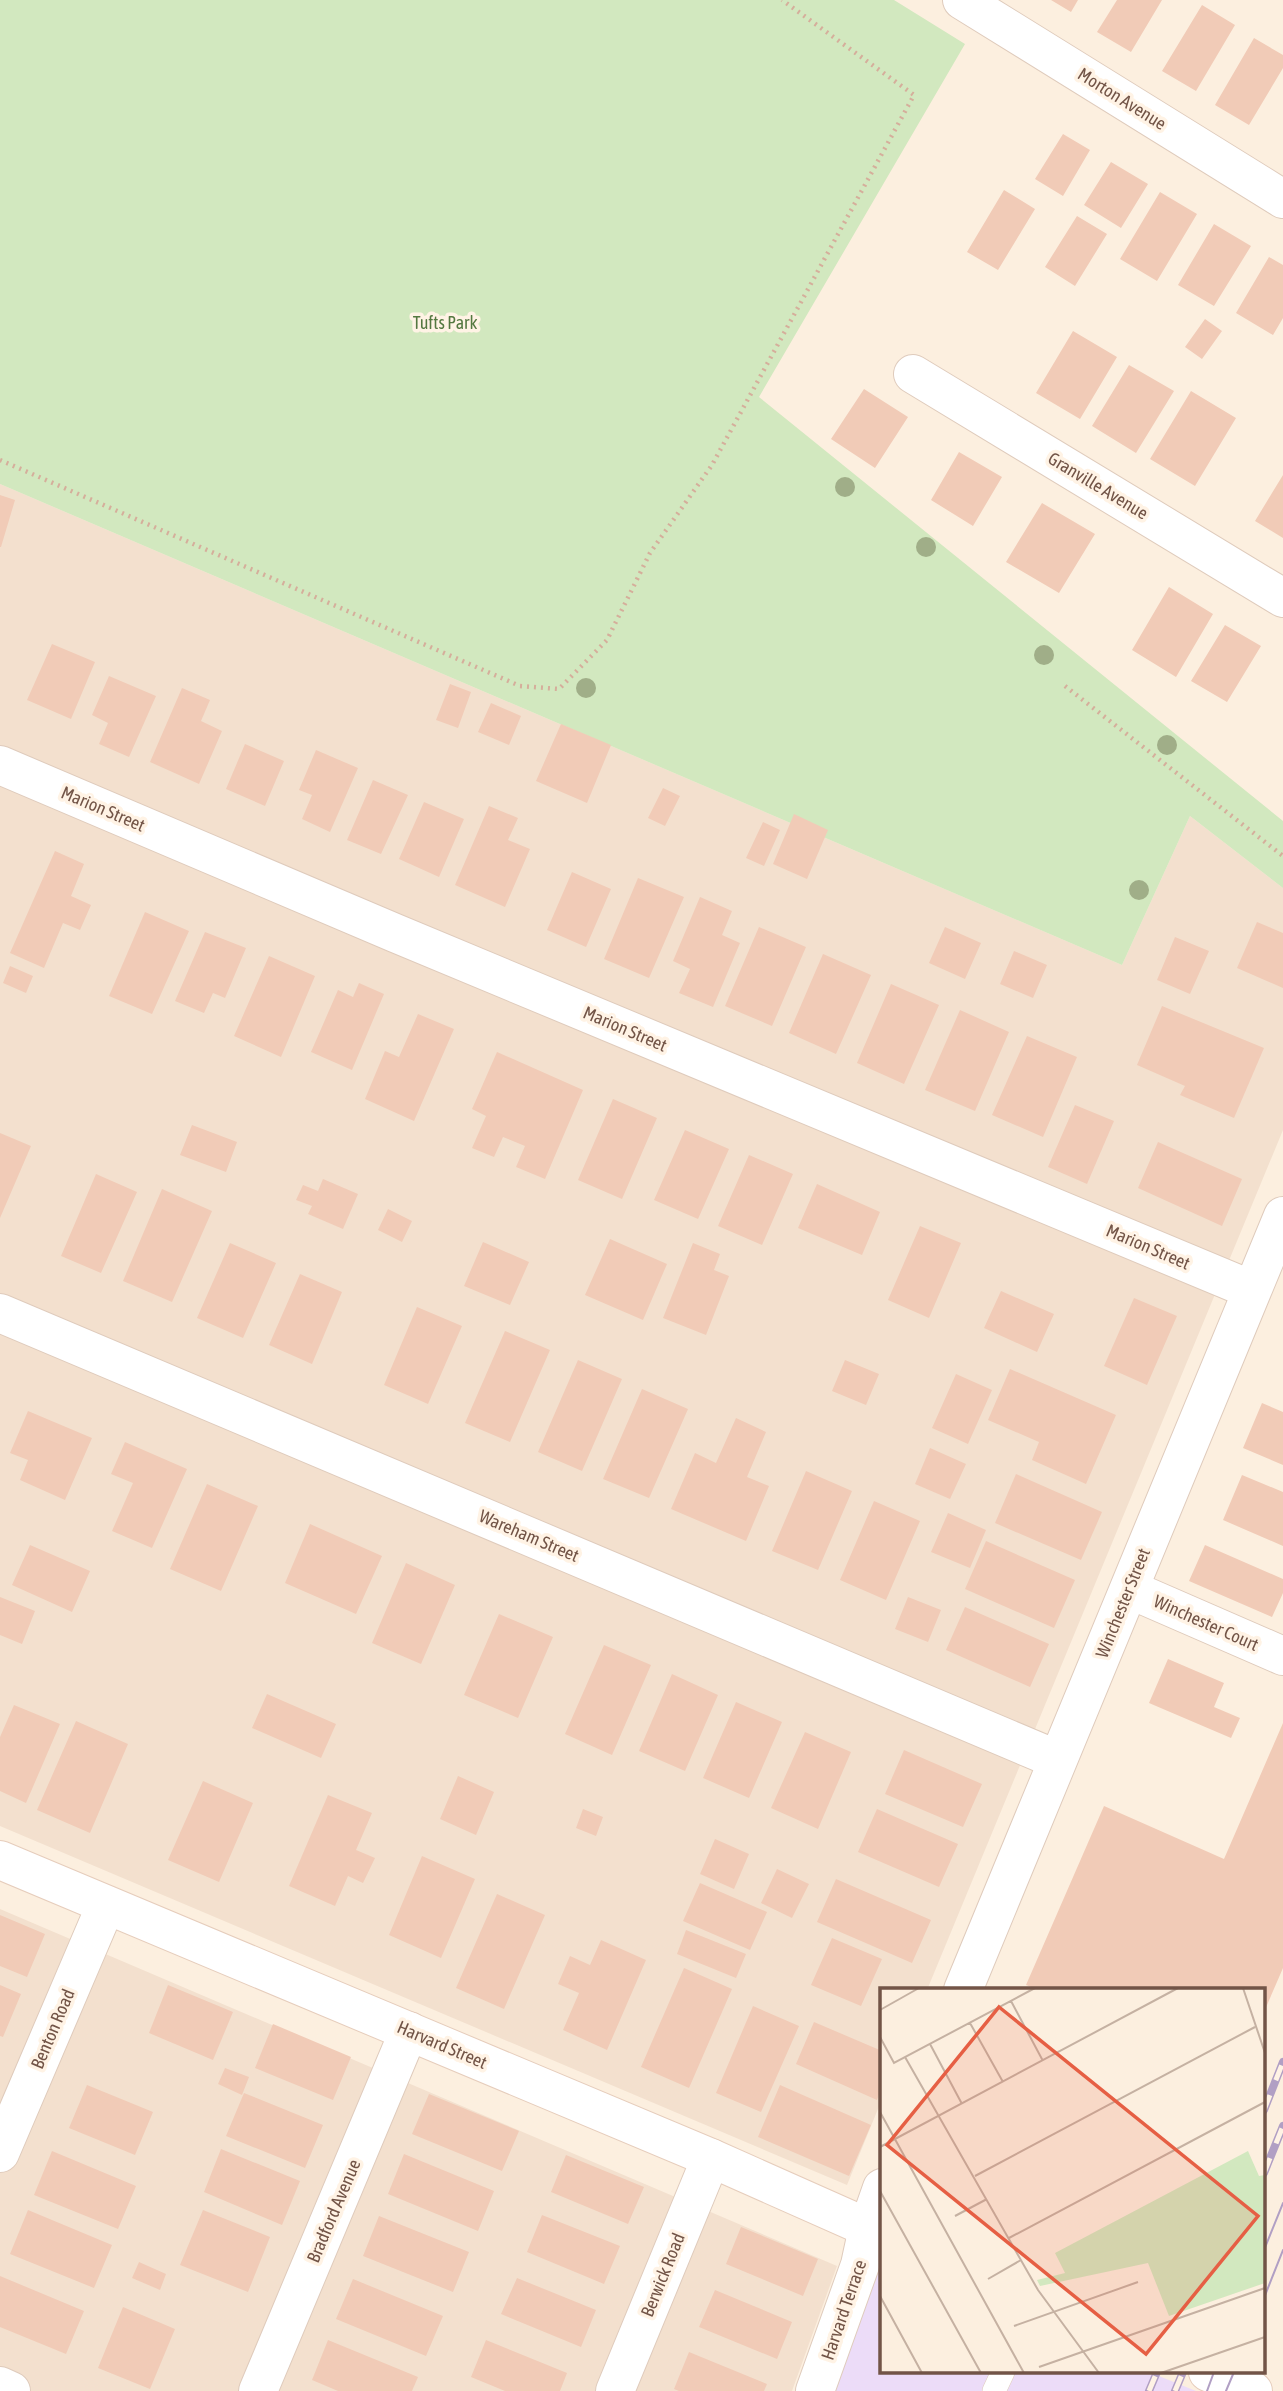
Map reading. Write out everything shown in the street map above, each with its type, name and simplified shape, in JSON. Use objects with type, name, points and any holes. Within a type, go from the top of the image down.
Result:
[{"type":"street","name":"Morton Avenue","points":[[962,0],[1283,200]]},
{"type":"street","name":"Granville Avenue","points":[[912,374],[1283,598]]},
{"type":"street","name":"Marion Street","points":[[0,765],[394,933],[1252,1290]]},
{"type":"street","name":"Winchester Street","points":[[965,1988],[1283,1216]]},
{"type":"street","name":"Wareham Street","points":[[0,1312],[1058,1760]]},
{"type":"street","name":"Winchester Court","points":[[1129,1589],[1283,1656]]},
{"type":"street","name":"Harvard Street","points":[[0,1860],[712,2158],[875,2231]]},
{"type":"street","name":"Benton Road","points":[[0,2153],[106,1905]]},
{"type":"street","name":"Bradford Avenue","points":[[258,2391],[409,2031]]},
{"type":"street","name":"Berwick Road","points":[[615,2391],[712,2158]]},
{"type":"street","points":[[875,2231],[880,2200]]},
{"type":"street","name":"Harvard Terrace","points":[[815,2391],[863,2257],[875,2231]]},
{"type":"street","points":[[1213,2374],[1253,2391]]},
{"type":"street","points":[[0,2386],[11,2391]]},
{"type":"lane","points":[[994,2391],[1002,2374]]},
{"type":"path","points":[[0,460],[520,686],[559,689],[607,640],[650,553],[712,465],[914,94],[782,0]]},
{"type":"path","points":[[1065,686],[1283,856]]},
{"type":"shaded area","points":[[0,484],[1122,965],[1190,816],[1283,888],[1283,1130],[928,1988],[880,1988],[880,2104],[847,2185],[0,1826]]},
{"type":"shaded area","points":[[0,1909],[837,2266],[792,2391],[0,2391]]},
{"type":"shaded area","points":[[880,2263],[880,2374],[1154,2374],[1196,2391],[835,2391]]},
{"type":"green space","name":"Tufts Park","points":[[0,0],[894,0],[965,44],[759,397],[1283,821],[1283,888],[1190,816],[1122,965],[0,484]]},
{"type":"building","points":[[1051,0],[1078,0],[1071,12]]},
{"type":"building","points":[[1117,0],[1162,0],[1131,52],[1097,32]]},
{"type":"building","points":[[1202,5],[1235,25],[1196,91],[1162,71]]},
{"type":"building","points":[[1254,38],[1283,55],[1283,68],[1249,125],[1215,105]]},
{"type":"building","points":[[1063,134],[1090,150],[1063,196],[1035,179]]},
{"type":"building","points":[[1111,162],[1148,184],[1121,228],[1084,205]]},
{"type":"building","points":[[1004,190],[1035,209],[998,270],[967,252]]},
{"type":"building","points":[[1160,192],[1197,214],[1157,281],[1120,259]]},
{"type":"building","points":[[1077,216],[1107,234],[1075,286],[1045,267]]},
{"type":"building","points":[[1214,224],[1251,246],[1214,306],[1178,285]]},
{"type":"building","points":[[1269,257],[1283,265],[1283,318],[1273,335],[1236,313]]},
{"type":"building","points":[[1205,319],[1222,331],[1202,359],[1185,347]]},
{"type":"building","points":[[1073,331],[1117,357],[1080,419],[1036,393]]},
{"type":"building","points":[[1129,365],[1174,391],[1136,453],[1092,426]]},
{"type":"building","points":[[864,389],[908,417],[875,468],[831,439]]},
{"type":"building","points":[[1191,391],[1236,418],[1195,486],[1150,459]]},
{"type":"building","points":[[959,452],[1002,477],[973,526],[931,500]]},
{"type":"building","points":[[1283,475],[1283,538],[1255,521]]},
{"type":"building","points":[[0,495],[15,500],[1,547],[0,547]]},
{"type":"building","points":[[1042,503],[1095,534],[1059,593],[1006,562]]},
{"type":"building","points":[[1169,587],[1213,614],[1176,677],[1132,650]]},
{"type":"building","points":[[1225,625],[1261,646],[1227,702],[1191,681]]},
{"type":"building","points":[[52,644],[95,662],[71,719],[27,700]]},
{"type":"building","points":[[109,676],[156,696],[129,757],[99,744],[108,723],[92,715]]},
{"type":"building","points":[[450,684],[471,692],[458,728],[436,720]]},
{"type":"building","points":[[182,688],[210,700],[201,721],[222,731],[199,784],[150,762]]},
{"type":"building","points":[[491,703],[521,716],[509,745],[478,732]]},
{"type":"building","points":[[561,724],[611,745],[587,803],[536,781]]},
{"type":"building","points":[[245,744],[284,761],[265,806],[226,789]]},
{"type":"building","points":[[316,750],[358,768],[330,832],[302,819],[312,795],[299,790]]},
{"type":"building","points":[[373,780],[408,795],[381,854],[347,840]]},
{"type":"building","points":[[663,788],[680,796],[665,826],[648,818]]},
{"type":"building","points":[[424,802],[464,819],[439,877],[399,859]]},
{"type":"building","points":[[489,806],[518,818],[508,840],[530,849],[505,907],[455,885]]},
{"type":"building","points":[[794,814],[828,830],[807,879],[773,864]]},
{"type":"building","points":[[763,822],[780,830],[764,866],[746,858]]},
{"type":"building","points":[[55,851],[84,864],[71,896],[91,905],[80,930],[63,923],[44,968],[10,953]]},
{"type":"building","points":[[572,872],[611,889],[586,947],[547,930]]},
{"type":"building","points":[[638,878],[684,897],[649,978],[604,959]]},
{"type":"building","points":[[700,897],[732,911],[722,935],[740,943],[713,1007],[679,993],[690,969],[673,961]]},
{"type":"building","points":[[145,912],[189,931],[152,1014],[109,996]]},
{"type":"building","points":[[1257,922],[1283,933],[1283,988],[1237,968]]},
{"type":"building","points":[[759,927],[806,947],[772,1026],[725,1006]]},
{"type":"building","points":[[945,927],[981,943],[965,979],[929,963]]},
{"type":"building","points":[[205,932],[246,948],[225,998],[213,993],[204,1013],[175,1001]]},
{"type":"building","points":[[1175,937],[1209,951],[1190,994],[1157,980]]},
{"type":"building","points":[[1014,951],[1047,965],[1033,998],[1000,984]]},
{"type":"building","points":[[823,954],[871,975],[836,1054],[789,1033]]},
{"type":"building","points":[[269,956],[315,976],[281,1057],[234,1036]]},
{"type":"building","points":[[10,966],[33,976],[26,993],[3,983]]},
{"type":"building","points":[[359,983],[384,994],[352,1070],[311,1052],[338,990],[353,997]]},
{"type":"building","points":[[891,984],[939,1005],[904,1084],[857,1063]]},
{"type":"building","points":[[1162,1006],[1264,1048],[1234,1118],[1180,1095],[1185,1086],[1137,1065]]},
{"type":"building","points":[[960,1010],[1009,1032],[975,1111],[925,1090]]},
{"type":"building","points":[[418,1014],[454,1029],[414,1121],[365,1099],[385,1051],[399,1057]]},
{"type":"building","points":[[1027,1036],[1077,1057],[1043,1137],[992,1115]]},
{"type":"building","points":[[497,1052],[583,1090],[545,1179],[516,1167],[525,1146],[503,1137],[494,1157],[472,1148],[486,1116],[472,1109]]},
{"type":"building","points":[[613,1099],[657,1118],[622,1199],[578,1180]]},
{"type":"building","points":[[1075,1105],[1114,1121],[1087,1184],[1048,1167]]},
{"type":"building","points":[[192,1125],[237,1142],[226,1172],[180,1155]]},
{"type":"building","points":[[685,1130],[729,1149],[698,1219],[654,1200]]},
{"type":"building","points":[[0,1133],[31,1146],[0,1218]]},
{"type":"building","points":[[1158,1142],[1242,1179],[1222,1226],[1138,1188]]},
{"type":"building","points":[[749,1155],[793,1174],[762,1245],[718,1226]]},
{"type":"building","points":[[96,1174],[137,1192],[101,1273],[61,1256]]},
{"type":"building","points":[[323,1179],[358,1194],[343,1229],[308,1214],[312,1206],[296,1200],[303,1185],[318,1191]]},
{"type":"building","points":[[817,1184],[880,1212],[862,1255],[798,1228]]},
{"type":"building","points":[[162,1189],[212,1211],[172,1302],[123,1281]]},
{"type":"building","points":[[388,1209],[412,1221],[402,1242],[378,1230]]},
{"type":"building","points":[[920,1226],[961,1243],[929,1318],[888,1300]]},
{"type":"building","points":[[610,1239],[667,1264],[643,1320],[585,1295]]},
{"type":"building","points":[[483,1242],[529,1262],[510,1305],[464,1286]]},
{"type":"building","points":[[230,1243],[276,1263],[243,1338],[197,1318]]},
{"type":"building","points":[[693,1243],[720,1254],[714,1270],[729,1276],[706,1335],[663,1318]]},
{"type":"building","points":[[300,1274],[342,1292],[312,1364],[269,1345]]},
{"type":"building","points":[[1001,1291],[1054,1314],[1037,1352],[984,1328]]},
{"type":"building","points":[[1134,1298],[1177,1316],[1147,1385],[1104,1366]]},
{"type":"building","points":[[417,1307],[462,1326],[428,1404],[384,1385]]},
{"type":"building","points":[[505,1331],[550,1350],[510,1442],[465,1423]]},
{"type":"building","points":[[578,1360],[622,1379],[582,1471],[538,1452]]},
{"type":"building","points":[[845,1360],[879,1374],[866,1405],[832,1391]]},
{"type":"building","points":[[1010,1369],[1116,1415],[1086,1484],[1032,1460],[1039,1442],[988,1420]]},
{"type":"building","points":[[956,1374],[992,1390],[968,1444],[932,1428]]},
{"type":"building","points":[[642,1389],[688,1409],[649,1498],[603,1479]]},
{"type":"building","points":[[1262,1403],[1283,1412],[1283,1465],[1243,1448]]},
{"type":"building","points":[[28,1411],[92,1438],[65,1500],[20,1480],[28,1460],[10,1453]]},
{"type":"building","points":[[736,1418],[766,1432],[747,1477],[769,1486],[746,1541],[671,1509],[695,1453],[716,1463]]},
{"type":"building","points":[[125,1442],[187,1469],[152,1548],[112,1531],[133,1483],[111,1474]]},
{"type":"building","points":[[930,1448],[966,1464],[950,1499],[915,1484]]},
{"type":"building","points":[[806,1471],[852,1491],[818,1570],[772,1551]]},
{"type":"building","points":[[1016,1474],[1102,1512],[1081,1560],[995,1523]]},
{"type":"building","points":[[1242,1475],[1283,1492],[1283,1546],[1223,1520]]},
{"type":"building","points":[[207,1484],[258,1506],[221,1591],[170,1569]]},
{"type":"building","points":[[874,1501],[920,1521],[886,1600],[840,1580]]},
{"type":"building","points":[[948,1513],[986,1530],[970,1568],[931,1552]]},
{"type":"building","points":[[310,1524],[382,1556],[356,1614],[285,1583]]},
{"type":"building","points":[[986,1541],[1075,1580],[1054,1628],[965,1589]]},
{"type":"building","points":[[30,1545],[90,1571],[72,1612],[12,1585]]},
{"type":"building","points":[[1205,1545],[1283,1579],[1283,1593],[1272,1617],[1189,1581]]},
{"type":"building","points":[[406,1563],[455,1585],[421,1664],[372,1643]]},
{"type":"building","points":[[0,1597],[35,1611],[22,1644],[0,1635]]},
{"type":"building","points":[[908,1597],[941,1610],[928,1642],[895,1629]]},
{"type":"building","points":[[965,1607],[1049,1644],[1030,1687],[946,1650]]},
{"type":"building","points":[[499,1614],[553,1637],[518,1718],[464,1695]]},
{"type":"building","points":[[604,1645],[651,1665],[612,1755],[565,1734]]},
{"type":"building","points":[[1168,1659],[1224,1683],[1214,1707],[1240,1718],[1231,1738],[1149,1703]]},
{"type":"building","points":[[672,1674],[718,1695],[685,1771],[639,1751]]},
{"type":"building","points":[[267,1694],[336,1724],[321,1758],[252,1728]]},
{"type":"building","points":[[736,1702],[782,1722],[749,1798],[703,1778]]},
{"type":"building","points":[[14,1705],[60,1724],[26,1803],[0,1791],[0,1737]]},
{"type":"building","points":[[76,1721],[128,1744],[90,1833],[37,1810]]},
{"type":"building","points":[[1283,1723],[1283,1968],[1266,2007],[1266,1988],[1033,1988],[1026,1985],[1104,1806],[1224,1859]]},
{"type":"building","points":[[805,1732],[851,1752],[818,1829],[771,1808]]},
{"type":"building","points":[[904,1750],[982,1784],[963,1827],[885,1794]]},
{"type":"building","points":[[458,1776],[494,1792],[476,1835],[440,1819]]},
{"type":"building","points":[[203,1781],[253,1803],[219,1882],[168,1860]]},
{"type":"building","points":[[328,1795],[372,1813],[356,1850],[375,1858],[363,1883],[348,1876],[335,1906],[289,1886]]},
{"type":"building","points":[[583,1809],[603,1817],[596,1836],[576,1828]]},
{"type":"building","points":[[877,1809],[958,1844],[939,1887],[858,1852]]},
{"type":"building","points":[[715,1839],[749,1854],[734,1889],[700,1874]]},
{"type":"building","points":[[422,1856],[475,1879],[441,1958],[389,1935]]},
{"type":"building","points":[[777,1869],[809,1884],[792,1918],[761,1903]]},
{"type":"building","points":[[836,1879],[931,1920],[912,1963],[817,1922]]},
{"type":"building","points":[[700,1883],[767,1912],[750,1950],[683,1921]]},
{"type":"building","points":[[497,1894],[545,1915],[504,2009],[456,1988]]},
{"type":"building","points":[[0,1915],[45,1934],[27,1977],[0,1966]]},
{"type":"building","points":[[686,1930],[746,1954],[736,1978],[677,1954]]},
{"type":"building","points":[[832,1938],[882,1959],[861,2006],[811,1985]]},
{"type":"building","points":[[601,1940],[646,1960],[607,2050],[563,2030],[579,1993],[558,1984],[570,1956],[590,1965]]},
{"type":"building","points":[[684,1968],[732,1989],[689,2088],[641,2067]]},
{"type":"building","points":[[0,1985],[21,1994],[3,2037],[0,2036]]},
{"type":"building","points":[[168,1985],[233,2012],[213,2060],[149,2033]]},
{"type":"building","points":[[753,2006],[799,2026],[761,2112],[716,2093]]},
{"type":"building","points":[[814,2022],[880,2050],[880,2092],[877,2100],[796,2064]]},
{"type":"building","points":[[273,2024],[351,2057],[333,2100],[255,2068]]},
{"type":"building","points":[[225,2068],[249,2077],[242,2095],[218,2084]]},
{"type":"building","points":[[87,2085],[153,2112],[135,2155],[69,2128]]},
{"type":"building","points":[[780,2085],[871,2125],[849,2176],[758,2137]]},
{"type":"building","points":[[244,2093],[323,2125],[305,2168],[226,2136]]},
{"type":"building","points":[[429,2094],[519,2131],[502,2171],[412,2134]]},
{"type":"building","points":[[221,2149],[300,2181],[282,2225],[204,2192]]},
{"type":"building","points":[[52,2151],[136,2186],[118,2229],[34,2195]]},
{"type":"building","points":[[404,2154],[494,2191],[478,2231],[388,2194]]},
{"type":"building","points":[[566,2155],[644,2187],[628,2224],[551,2192]]},
{"type":"building","points":[[28,2210],[112,2245],[94,2288],[10,2254]]},
{"type":"building","points":[[203,2210],[270,2237],[248,2292],[180,2265]]},
{"type":"building","points":[[542,2215],[620,2246],[604,2284],[527,2252]]},
{"type":"building","points":[[379,2216],[469,2252],[453,2292],[363,2256]]},
{"type":"building","points":[[741,2227],[818,2259],[803,2296],[726,2264]]},
{"type":"building","points":[[139,2262],[166,2274],[160,2290],[132,2278]]},
{"type":"building","points":[[0,2276],[84,2311],[66,2354],[0,2327]]},
{"type":"building","points":[[517,2278],[596,2310],[581,2347],[501,2314]]},
{"type":"building","points":[[353,2279],[443,2316],[426,2356],[336,2319]]},
{"type":"building","points":[[715,2290],[792,2322],[777,2359],[699,2327]]},
{"type":"building","points":[[123,2307],[175,2329],[150,2389],[98,2368]]},
{"type":"building","points":[[328,2340],[418,2377],[412,2391],[338,2391],[312,2380]]},
{"type":"building","points":[[486,2340],[567,2373],[560,2391],[505,2391],[471,2377]]},
{"type":"building","points":[[689,2352],[767,2384],[764,2391],[674,2389]]},
{"type":"tram line","points":[[1266,2245],[1283,2203]]},
{"type":"tram line","points":[[1266,2293],[1283,2250]]},
{"type":"tram line","points":[[1207,2391],[1213,2374]]},
{"type":"tram line","points":[[1226,2391],[1233,2374]]},
{"type":"railway","points":[[1266,2105],[1283,2062]]},
{"type":"railway","points":[[1266,2168],[1283,2126]]},
{"type":"railway","points":[[1149,2391],[1156,2374]]},
{"type":"railway","points":[[1175,2391],[1182,2374]]}]
